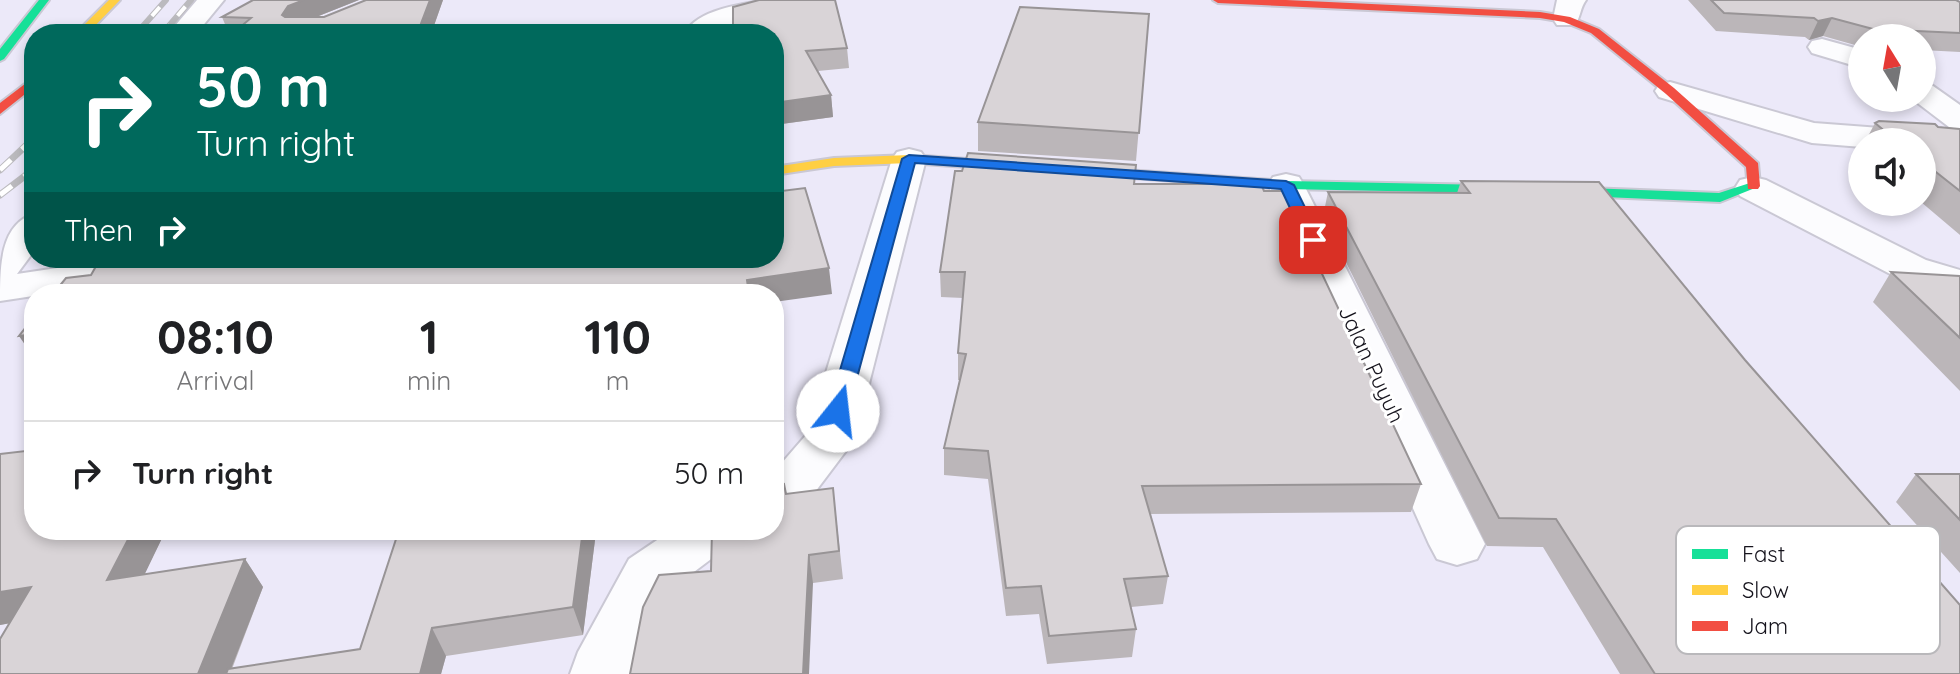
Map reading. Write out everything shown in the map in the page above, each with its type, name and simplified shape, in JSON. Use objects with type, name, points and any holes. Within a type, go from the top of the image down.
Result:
[{"type":"main road","points":[[25,24],[44,0]]},
{"type":"main road","points":[[91,24],[115,0]]},
{"type":"main road","points":[[784,170],[834,162],[909,159],[1286,185],[1535,190],[1608,201],[1720,198],[1753,188],[1753,166],[1670,91],[1565,6],[1540,15],[1218,0]]},
{"type":"main road","points":[[0,57],[24,26]]},
{"type":"main road","points":[[0,110],[24,90]]},
{"type":"street","points":[[191,24],[211,0]]},
{"type":"street","points":[[712,24],[731,15],[801,0]]},
{"type":"street","points":[[1822,47],[1848,55]]},
{"type":"street","points":[[1670,91],[1812,133],[1960,144]]},
{"type":"street","points":[[1936,102],[1960,120]]},
{"type":"street","points":[[784,491],[791,487],[830,439],[909,159]]},
{"type":"street","name":"Jalan Puyuh","points":[[1286,185],[1457,544]]},
{"type":"street","points":[[1753,188],[1912,269],[1960,283]]},
{"type":"street","points":[[0,269],[24,238]]},
{"type":"street","points":[[33,284],[138,268]]},
{"type":"street","points":[[0,289],[24,285]]},
{"type":"street","points":[[600,671],[649,575],[698,540]]},
{"type":"building","points":[[253,0],[304,0],[288,6],[282,15],[324,17],[366,0],[430,0],[421,24],[244,24],[251,18],[222,17]]},
{"type":"building","points":[[759,0],[835,0],[847,48],[806,51],[831,95],[784,102],[784,24],[733,24],[733,7]]},
{"type":"building","points":[[1711,0],[1956,0],[1960,2],[1960,33],[1936,32],[1936,24],[1854,24],[1832,18],[1818,21],[1814,18],[1724,13]]},
{"type":"building","points":[[1020,7],[1149,14],[1139,133],[978,122]]},
{"type":"building","points":[[1875,123],[1935,124],[1960,129],[1960,191],[1936,172],[1936,128],[1881,128]]},
{"type":"building","points":[[968,153],[1136,165],[1134,184],[1261,184],[1264,191],[1283,191],[1421,484],[1142,486],[1168,576],[1124,579],[1136,629],[1049,636],[1041,586],[1006,588],[988,451],[944,448],[966,354],[958,353],[965,272],[940,272],[955,171],[962,171]]},
{"type":"building","points":[[1461,181],[1599,182],[1745,360],[1891,526],[1676,526],[1676,654],[1940,654],[1940,582],[1960,605],[1960,674],[1655,674],[1556,519],[1499,518],[1328,192],[1470,193]]},
{"type":"building","points":[[805,188],[829,268],[747,280],[748,284],[61,284],[66,278],[91,275],[95,268],[784,268],[784,191]]},
{"type":"building","points":[[1891,272],[1960,276],[1960,338]]},
{"type":"building","points":[[24,451],[24,540],[128,540],[107,580],[245,559],[198,674],[0,674],[0,639],[31,587],[0,592],[0,454]]},
{"type":"building","points":[[1916,474],[1960,474],[1960,520]]},
{"type":"building","points":[[784,484],[786,494],[833,488],[839,551],[809,555],[803,674],[630,674],[643,607],[659,575],[711,571],[712,540],[784,540]]},
{"type":"building","points":[[396,540],[582,540],[573,607],[432,628],[420,674],[226,674],[228,669],[360,649]]},
{"type":"railway","points":[[145,24],[166,0]]},
{"type":"railway","points":[[171,24],[191,0]]},
{"type":"railway","points":[[0,170],[24,147]]},
{"type":"railway","points":[[0,195],[24,177]]},
{"type":"traffic: fast","points":[[25,24],[44,0]]},
{"type":"traffic: fast","points":[[0,57],[24,26]]},
{"type":"traffic: fast","points":[[1096,172],[1286,185],[1535,190],[1720,198],[1753,186]]},
{"type":"traffic: slow","points":[[91,24],[115,0]]},
{"type":"traffic: slow","points":[[784,170],[834,162],[909,159],[1096,172]]},
{"type":"traffic: jam","points":[[1218,0],[1540,15],[1566,19],[1595,31],[1670,91],[1753,166],[1753,186]]},
{"type":"traffic: jam","points":[[0,110],[24,90]]},
{"type":"route","points":[[838,411],[909,159],[1286,185],[1313,240]]}]
